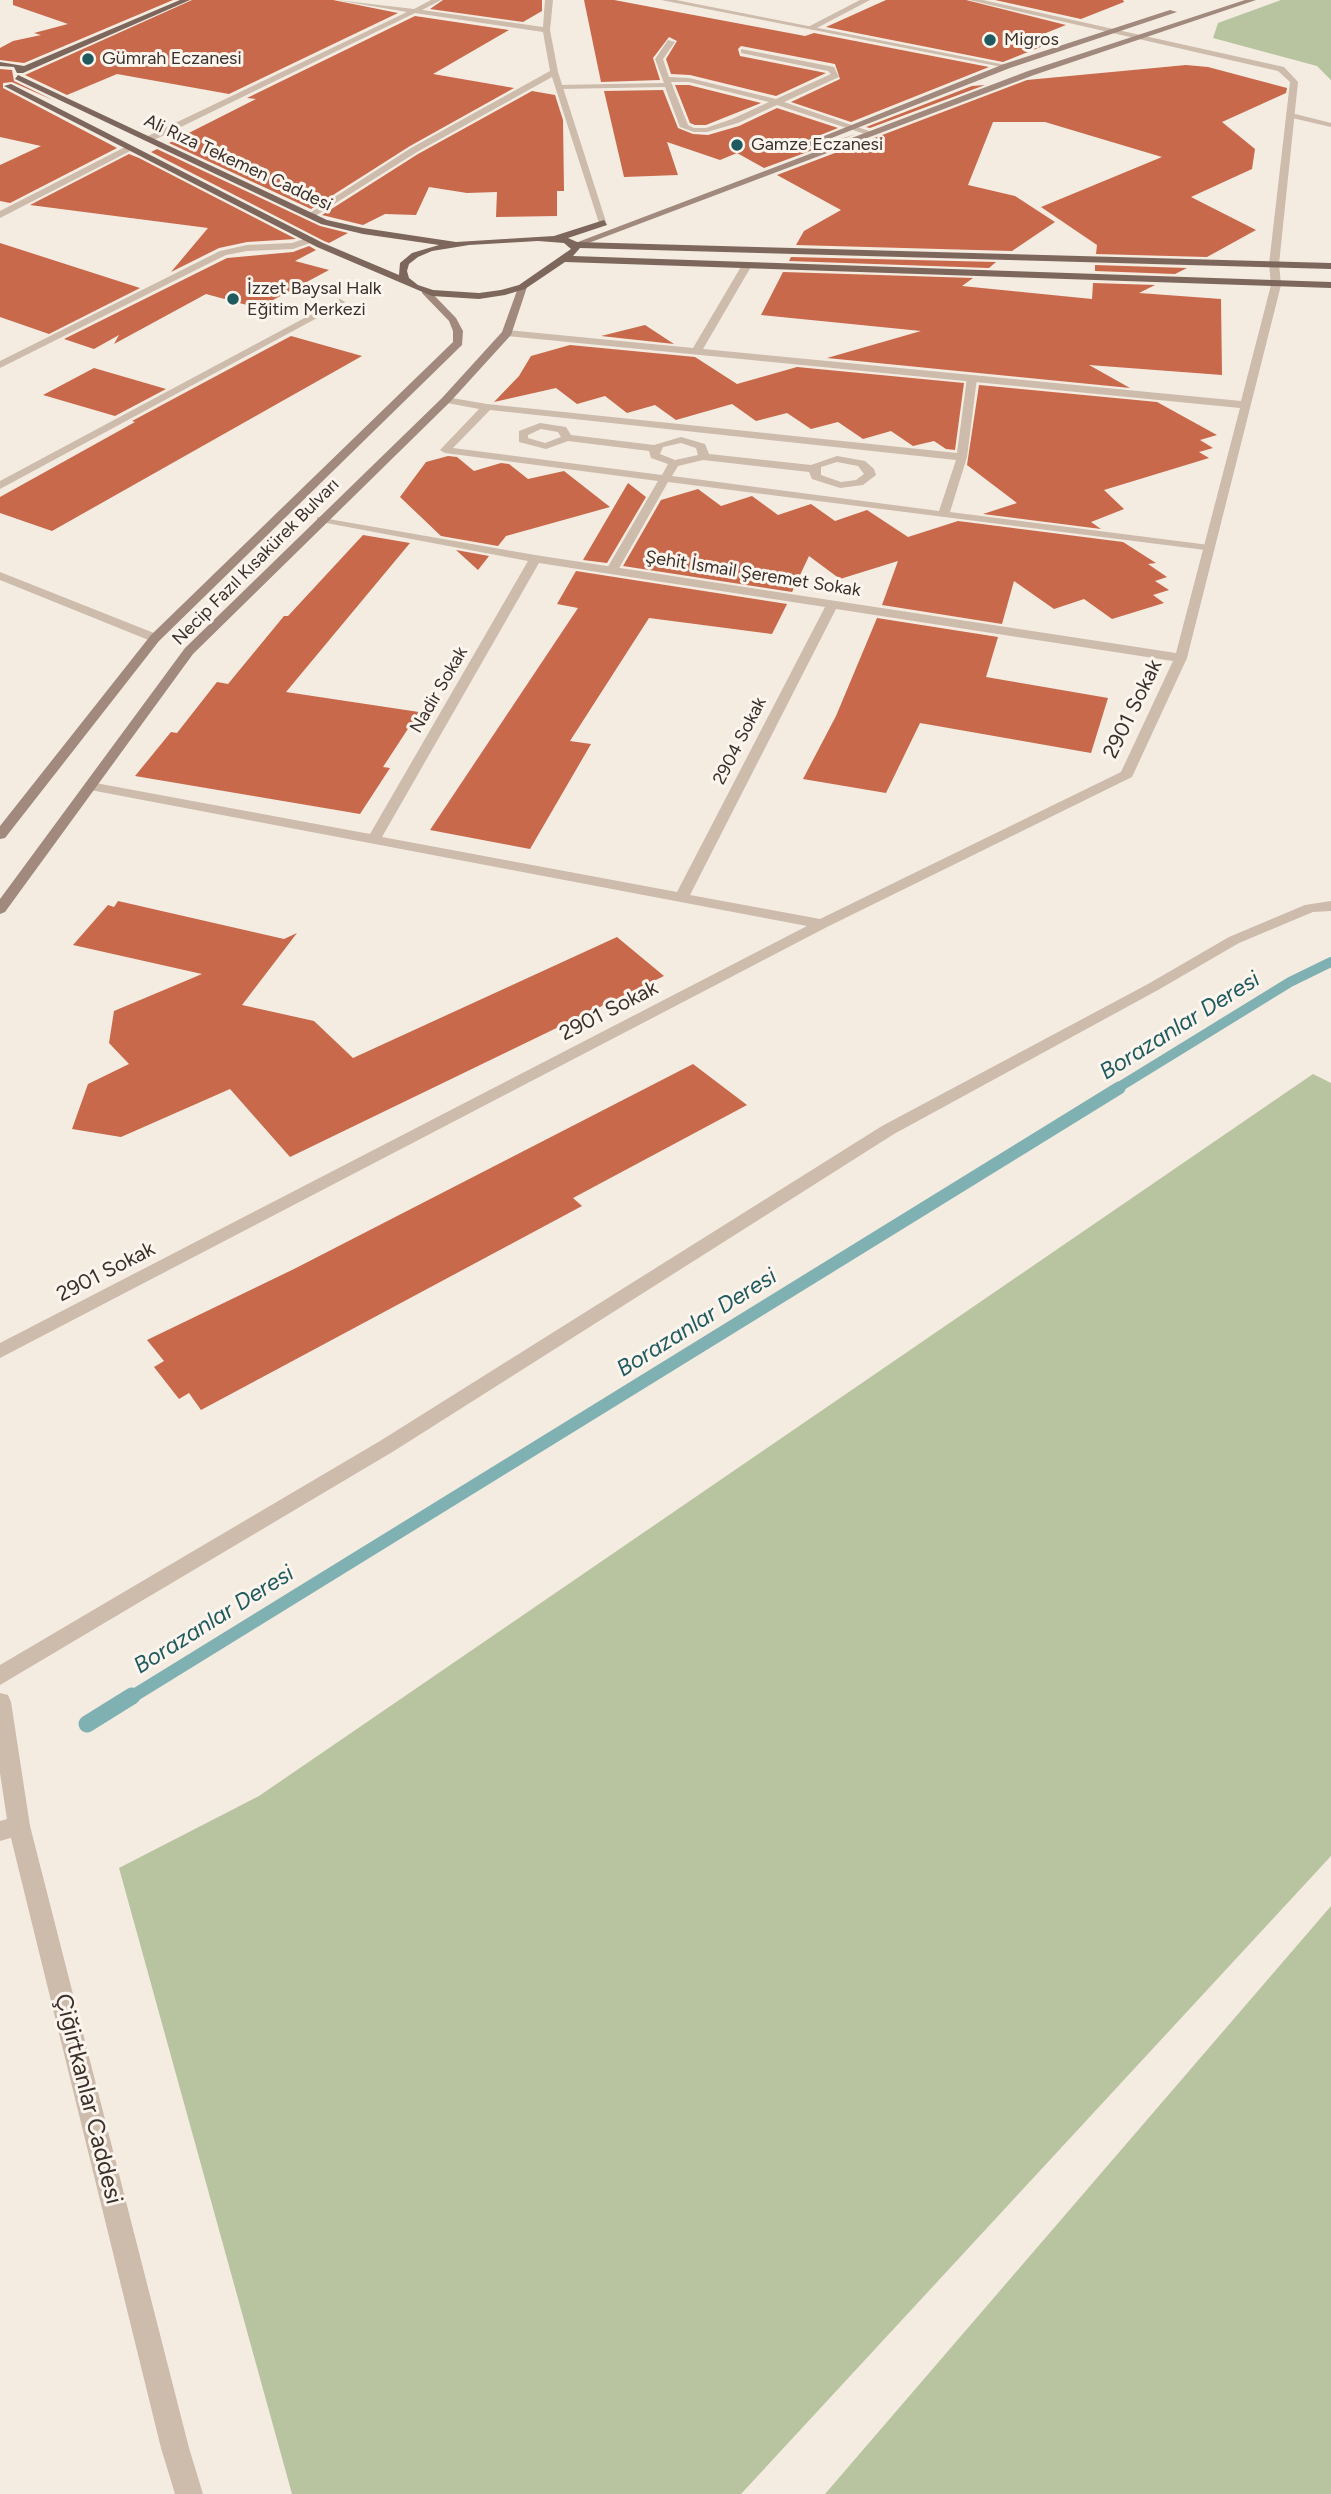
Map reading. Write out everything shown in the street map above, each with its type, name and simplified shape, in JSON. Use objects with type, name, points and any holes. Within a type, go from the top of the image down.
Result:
[{"type":"main road","points":[[4,87],[16,83],[19,74],[186,0]]},
{"type":"main road","points":[[575,245],[1137,36],[1252,0]]},
{"type":"main road","points":[[786,152],[1007,66],[1112,30],[1188,8]]},
{"type":"main road","name":"Ali Rıza Tekemen Caddesi","points":[[0,64],[21,67],[19,74],[309,216],[363,232],[455,244]]},
{"type":"main road","name":"Ali Rıza Tekemen Caddesi","points":[[4,87],[310,240],[425,291],[454,296],[479,296],[522,286],[565,259]]},
{"type":"main road","points":[[410,283],[402,271],[405,263],[430,249],[455,244],[557,238],[682,193]]},
{"type":"main road","points":[[557,238],[575,245],[1331,266]]},
{"type":"main road","points":[[565,259],[576,250],[575,245]]},
{"type":"main road","points":[[565,259],[1331,285]]},
{"type":"main road","name":"Necip Fazıl Kısakürek Bulvarı","points":[[0,909],[189,651],[446,400],[507,333],[522,286]]},
{"type":"main road","name":"Necip Fazıl Kısakürek Bulvarı","points":[[0,835],[155,638],[458,343],[458,331],[453,320],[425,291]]},
{"type":"street","points":[[340,0],[546,30]]},
{"type":"street","points":[[149,139],[437,0]]},
{"type":"street","points":[[549,0],[546,30],[554,72],[604,223]]},
{"type":"street","points":[[665,0],[1007,66]]},
{"type":"street","points":[[810,28],[866,0]]},
{"type":"street","points":[[973,0],[1137,36]]},
{"type":"street","name":"2901 Sokak","points":[[0,1351],[822,924],[1128,774],[1181,657],[1276,285],[1274,264],[1294,82],[1281,69],[1137,36]]},
{"type":"street","points":[[671,41],[659,59],[684,127],[694,130],[707,130],[735,121],[834,77],[836,72],[744,51]]},
{"type":"street","points":[[309,216],[414,150],[554,72]]},
{"type":"street","points":[[559,87],[689,80],[777,102],[871,133]]},
{"type":"street","points":[[1291,115],[1331,125]]},
{"type":"street","points":[[0,215],[129,148]]},
{"type":"street","points":[[0,365],[223,253],[247,248],[286,247],[310,240]]},
{"type":"street","points":[[696,352],[747,265]]},
{"type":"street","points":[[0,485],[340,302]]},
{"type":"street","points":[[507,333],[1246,405]]},
{"type":"street","points":[[943,515],[962,457],[972,378]]},
{"type":"street","points":[[446,400],[487,407],[962,457]]},
{"type":"street","points":[[487,407],[445,450],[1209,550]]},
{"type":"street","points":[[555,427],[566,415]]},
{"type":"street","points":[[566,438],[566,432],[555,427],[540,426],[523,433],[523,440],[539,446],[559,444],[566,438],[655,448],[665,442],[689,441],[701,446],[704,453],[702,457]]},
{"type":"street","points":[[689,441],[696,429]]},
{"type":"street","points":[[846,459],[847,444]]},
{"type":"street","points":[[532,462],[539,446]]},
{"type":"street","points":[[655,448],[655,456],[674,463],[690,462],[702,457],[814,469]]},
{"type":"street","points":[[846,459],[867,467],[870,475],[859,483],[830,484],[816,477],[814,469],[821,462],[846,459]]},
{"type":"street","points":[[612,570],[674,463]]},
{"type":"street","points":[[813,498],[830,484]]},
{"type":"street","name":"Şehit İsmail Şeremet Sokak","points":[[321,520],[535,559],[1181,657]]},
{"type":"street","name":"Nadir Sokak","points":[[374,839],[535,559]]},
{"type":"street","points":[[0,576],[155,638]]},
{"type":"street","name":"2904 Sokak","points":[[682,897],[832,603]]},
{"type":"street","points":[[90,786],[822,924]]},
{"type":"street","points":[[0,1676],[387,1446],[888,1130],[1234,940],[1310,908],[1331,906]]},
{"type":"street","name":"Çiğirtkanlar Caddesi","points":[[0,1702],[10,1828],[189,2494]]},
{"type":"green space","points":[[1281,0],[1331,0],[1331,80],[1317,66],[1213,38],[1218,23]]},
{"type":"green space","points":[[1313,1074],[1331,1083],[1331,1856],[741,2494],[292,2494],[119,1868],[259,1796]]},
{"type":"green space","points":[[1331,1906],[1331,2494],[825,2494]]},
{"type":"building","points":[[13,0],[173,0],[24,63],[0,60],[0,48],[13,41],[41,35],[34,33],[68,24],[13,5]]},
{"type":"building","points":[[192,0],[333,0],[398,13],[229,94],[117,74],[67,95],[25,75]]},
{"type":"building","points":[[443,0],[542,0],[542,11],[523,22],[430,9]]},
{"type":"building","points":[[584,0],[614,0],[805,36],[814,33],[989,67],[851,122],[791,102],[840,79],[835,64],[741,46],[738,49],[740,56],[826,73],[776,96],[690,75],[671,74],[666,59],[677,41],[669,37],[653,58],[660,80],[601,82]]},
{"type":"building","name":"Migros","points":[[886,0],[966,0],[1066,25],[1023,42],[1043,46],[1003,62],[826,27]]},
{"type":"building","points":[[995,0],[1123,0],[1124,2],[1081,19]]},
{"type":"building","points":[[415,16],[509,30],[433,74],[514,88],[410,146],[311,209],[169,143],[256,99],[247,98]]},
{"type":"building","points":[[1186,65],[1208,67],[1287,88],[1286,93],[1222,122],[1255,149],[1252,169],[1191,197],[1256,230],[1207,257],[1096,254],[1097,245],[1041,207],[1162,157],[1045,122],[993,122],[968,185],[1015,196],[1055,222],[1012,251],[796,245],[804,231],[841,210],[777,175],[1027,80]]},
{"type":"building","points":[[0,69],[12,70],[14,81],[55,101],[12,82],[3,83],[3,88],[117,148],[10,203],[0,201],[0,165],[41,146],[0,137]]},
{"type":"building","points":[[675,85],[689,85],[761,103],[706,125],[695,125],[690,123]]},
{"type":"building","points":[[985,85],[870,128],[866,127],[972,86]]},
{"type":"building","points":[[663,90],[678,128],[693,134],[708,135],[739,126],[777,108],[838,128],[793,146],[793,151],[802,152],[856,134],[764,168],[737,153],[720,160],[667,142],[678,175],[624,177],[604,91]]},
{"type":"building","points":[[532,91],[555,95],[563,120],[564,191],[557,191],[557,216],[496,217],[497,192],[467,193],[429,187],[416,215],[385,214],[363,225],[322,215],[418,154]]},
{"type":"building","points":[[157,149],[320,226],[348,233],[329,243],[324,241],[151,152]]},
{"type":"building","points":[[129,154],[296,239],[247,242],[219,248],[171,272],[208,228],[30,205]]},
{"type":"building","points":[[0,243],[140,288],[49,334],[0,317]]},
{"type":"building","points":[[309,246],[316,250],[295,261],[329,270],[258,308],[206,294],[114,344],[119,335],[94,349],[64,339],[227,258],[293,252]]},
{"type":"building","points":[[791,257],[996,262],[989,268],[789,261]]},
{"type":"building","points":[[1095,265],[1187,268],[1175,274],[1095,271]]},
{"type":"building","points":[[783,272],[973,278],[962,286],[1092,299],[1093,283],[1155,285],[1139,293],[1221,299],[1222,375],[1089,365],[1130,388],[827,358],[921,331],[761,315]]},
{"type":"building","points":[[645,325],[674,344],[601,336]]},
{"type":"building","points":[[291,336],[362,356],[52,531],[0,513],[0,497],[135,422],[132,421]]},
{"type":"building","points":[[570,345],[695,357],[737,384],[797,367],[964,383],[955,450],[946,449],[934,441],[913,446],[891,431],[863,439],[838,422],[811,429],[787,413],[756,421],[732,404],[676,420],[655,405],[627,413],[605,396],[577,404],[556,388],[494,402],[519,376],[531,356]]},
{"type":"building","points":[[94,368],[166,389],[115,416],[43,395]]},
{"type":"building","points":[[979,385],[1157,402],[1217,435],[1200,440],[1213,448],[1199,452],[1209,458],[1104,490],[1124,509],[1091,522],[1101,529],[983,514],[1017,503],[967,465]]},
{"type":"building","points":[[448,456],[457,457],[474,471],[501,463],[509,464],[528,479],[564,471],[610,507],[506,536],[498,546],[441,536],[400,497],[426,462]]},
{"type":"building","points":[[628,483],[646,497],[607,563],[583,560]]},
{"type":"building","points":[[698,489],[721,506],[752,496],[778,515],[811,504],[835,521],[867,510],[908,537],[958,521],[1123,542],[1156,563],[1148,564],[1167,577],[1155,581],[1169,590],[1153,595],[1164,603],[1112,619],[1084,599],[1054,609],[1014,581],[1002,624],[882,605],[898,561],[840,579],[809,556],[792,592],[623,566],[661,500]]},
{"type":"building","points":[[363,535],[410,543],[286,692],[419,712],[383,767],[390,768],[360,814],[135,776],[171,732],[177,733],[217,682],[228,684],[284,616],[288,616]]},
{"type":"building","points":[[456,550],[489,556],[478,570]]},
{"type":"building","points":[[576,571],[787,604],[772,634],[649,618],[570,741],[591,744],[530,849],[430,830],[578,608],[557,604]]},
{"type":"building","points":[[877,618],[998,637],[986,677],[1108,698],[1091,753],[920,723],[886,793],[803,779],[836,716]]},
{"type":"building","points":[[118,901],[284,939],[297,933],[242,1005],[314,1021],[353,1058],[617,937],[664,976],[290,1157],[230,1089],[121,1137],[72,1129],[88,1084],[129,1064],[109,1043],[114,1011],[202,974],[73,945],[108,905],[114,907]]},
{"type":"building","points":[[693,1064],[747,1105],[573,1198],[582,1206],[201,1410],[189,1393],[179,1399],[154,1367],[164,1361],[147,1340],[294,1269]]},
{"type":"waterway","name":"Borazanlar Deresi","points":[[1116,1089],[1290,982],[1331,962]]},
{"type":"waterway","name":"Borazanlar Deresi","points":[[130,1698],[1119,1088]]},
{"type":"waterway","name":"Borazanlar Deresi","points":[[87,1724],[132,1696]]},
{"type":"place","name":"Migros","points":[[990,40]]},
{"type":"place","name":"Gümrah Eczanesi","points":[[88,59]]},
{"type":"place","name":"Gamze Eczanesi","points":[[737,145]]},
{"type":"place","name":"İzzet Baysal Halk Eğitim Merkezi","points":[[233,299]]}]
